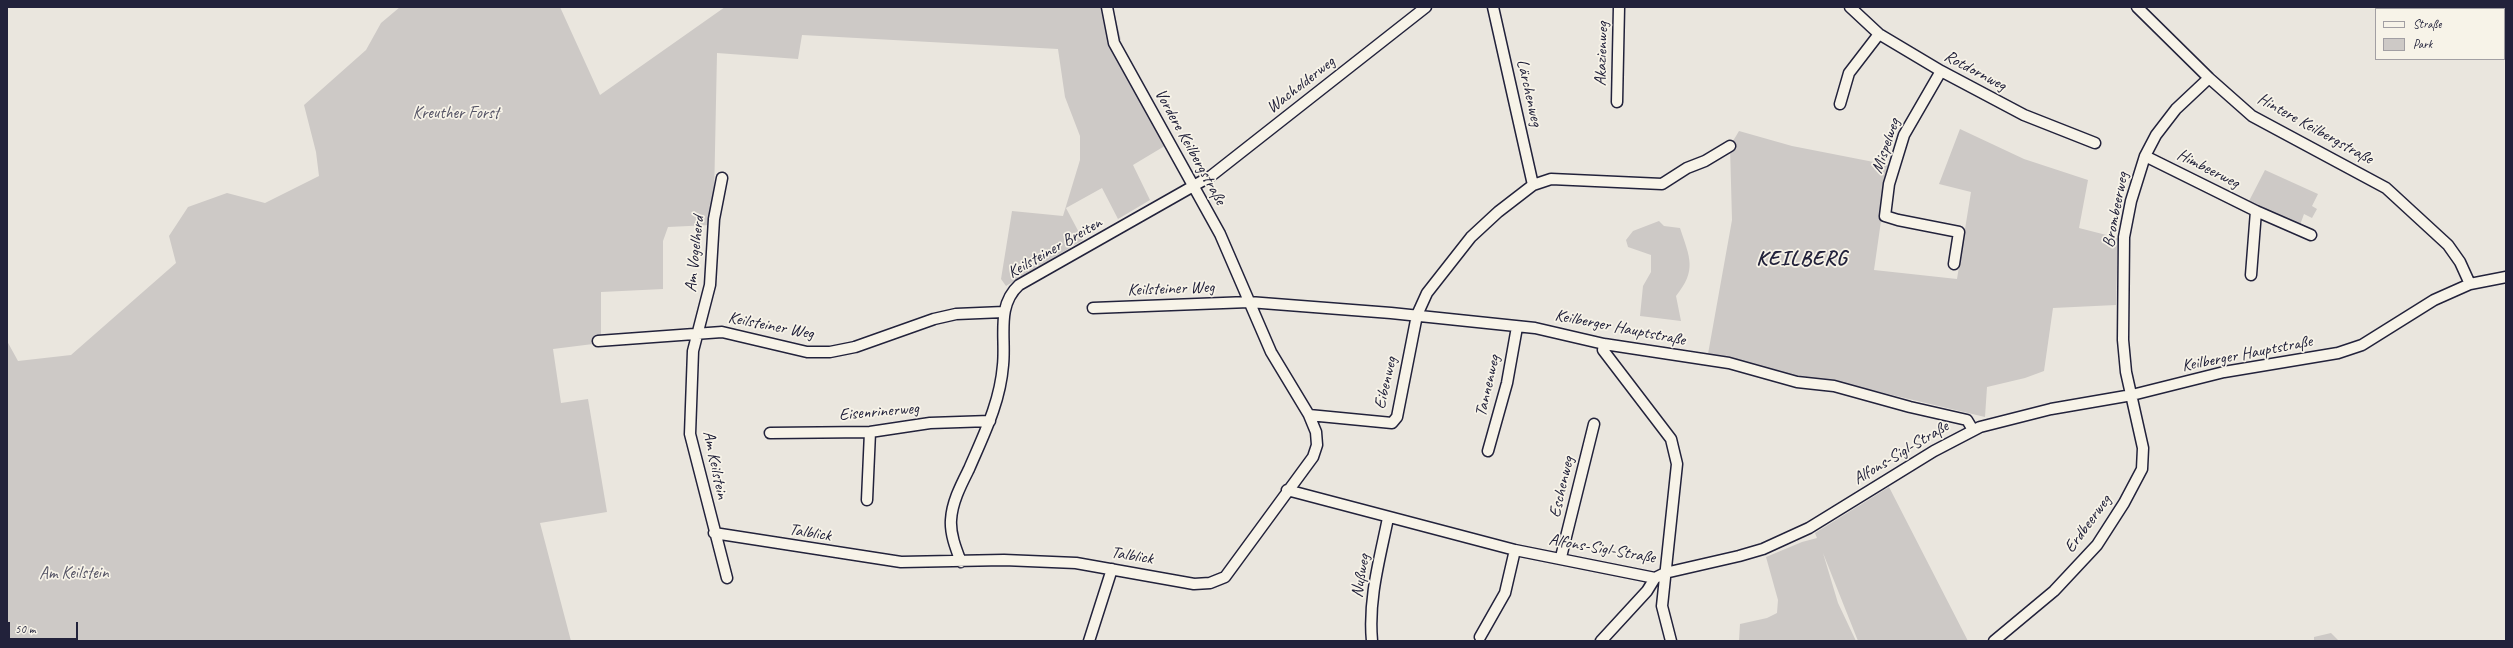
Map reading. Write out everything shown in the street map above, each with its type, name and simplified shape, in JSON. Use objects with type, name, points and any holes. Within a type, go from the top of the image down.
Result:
[{"type":"street","name":"Vordere Keilbergstraße","points":[[1107,7],[1114,43],[1195,187],[1230,253],[1249,302]]},
{"type":"street","name":"Lärchenweg","points":[[1493,7],[1533,185]]},
{"type":"street","name":"Akazienweg","points":[[1616,102],[1619,7]]},
{"type":"street","name":"Rotdornweg","points":[[1850,7],[1879,34],[1941,71],[2024,115],[2095,143]]},
{"type":"street","name":"Hintere Keilbergstraße","points":[[2137,7],[2209,78],[2252,116],[2386,188],[2448,245],[2460,262],[2470,284]]},
{"type":"street","name":"Wacholderweg","points":[[1195,187],[1422,8]]},
{"type":"street","points":[[1840,104],[1850,73],[1879,34]]},
{"type":"street","name":"Mispelweg","points":[[1941,71],[1904,135],[1889,184],[1885,216],[1959,232],[1954,264]]},
{"type":"street","name":"Brombeerweg","points":[[2132,395],[2126,372],[2123,340],[2124,236],[2131,201],[2145,156],[2156,135],[2176,109],[2209,78]]},
{"type":"street","points":[[1417,315],[1427,293],[1471,237],[1498,212],[1533,185],[1551,179],[1662,184],[1688,168],[1705,161],[1730,146]]},
{"type":"street","name":"Himbeerweg","points":[[2145,156],[2256,211],[2311,235]]},
{"type":"street","name":"Am Vogelherd","points":[[698,332],[710,286],[714,220],[722,178]]},
{"type":"street","name":"Keilsteiner Breiten","points":[[961,562],[952,535],[950,521],[954,505],[990,421],[1001,388],[1004,363],[1004,312],[1010,293],[1019,285],[1195,187]]},
{"type":"street","points":[[2251,275],[2256,211]]},
{"type":"street","name":"Keilberger Hauptstraße","points":[[1249,302],[1417,315],[1535,328],[1604,344],[1729,363],[1797,382],[1834,386],[1910,407],[1967,420],[1976,428],[2051,409],[2132,395],[2224,372],[2338,353],[2362,345],[2434,300],[2470,284],[2506,277]]},
{"type":"street","name":"Keilsteiner Weg","points":[[1093,308],[1249,302]]},
{"type":"street","name":"Talblick","points":[[714,533],[865,558],[901,562],[1041,561],[1112,569],[1194,584],[1219,580],[1225,577],[1287,490],[1313,457],[1317,444],[1316,432],[1309,415],[1271,352],[1249,302]]},
{"type":"street","name":"Keilsteiner Weg","points":[[598,341],[698,332],[722,332],[807,352],[830,352],[855,347],[934,319],[956,314],[1004,312]]},
{"type":"street","name":"Eibenweg","points":[[1309,415],[1392,423],[1397,417],[1417,315]]},
{"type":"street","name":"Tannenweg","points":[[1488,451],[1507,383],[1517,327]]},
{"type":"street","name":"Am Keilstein","points":[[698,332],[694,352],[690,434],[714,533],[727,578]]},
{"type":"street","points":[[1604,344],[1604,350],[1671,439],[1675,451],[1677,464],[1662,606],[1671,641]]},
{"type":"street","name":"Erdbeerweg","points":[[1994,641],[2054,591],[2097,545],[2124,503],[2142,469],[2143,448],[2132,395]]},
{"type":"street","name":"Eisenrinerweg","points":[[770,433],[870,432],[930,423],[990,421]]},
{"type":"street","name":"Eschenweg","points":[[1561,557],[1594,424]]},
{"type":"street","name":"Alfons-Sigl-Straße","points":[[1287,490],[1388,518],[1515,550],[1561,557],[1655,578],[1665,573],[1738,556],[1762,548],[1809,528],[1934,451],[1976,428]]},
{"type":"street","points":[[867,500],[870,432]]},
{"type":"street","name":"Nußweg","points":[[1372,641],[1370,621],[1373,593],[1388,518]]},
{"type":"street","points":[[1480,637],[1505,593],[1515,550]]},
{"type":"street","points":[[1089,641],[1112,569]]},
{"type":"street","points":[[1601,641],[1647,591],[1655,578]]},
{"type":"green space","name":"Kreuther Forst","points":[[400,7],[560,7],[600,95],[725,7],[1113,7],[1121,40],[1112,40],[1168,144],[1133,165],[1150,200],[1118,219],[1102,188],[1066,208],[1083,240],[1006,286],[1001,279],[1012,211],[1063,216],[1080,160],[1080,136],[1065,97],[1058,49],[802,35],[798,59],[717,53],[714,198],[710,225],[668,227],[663,241],[663,289],[601,292],[601,343],[553,349],[561,403],[588,399],[607,512],[540,523],[571,641],[7,641],[7,341],[18,361],[71,355],[176,263],[169,236],[188,207],[227,193],[265,203],[319,176],[316,152],[304,105],[366,50],[381,23]]},
{"type":"green space","points":[[1960,129],[2024,159],[2088,180],[2079,228],[2118,238],[2116,305],[2053,308],[2044,371],[2025,378],[1987,387],[1985,417],[1833,381],[1795,376],[1708,354],[1732,220],[1730,146],[1739,131],[1792,146],[1889,165],[1874,270],[1957,279],[1971,192],[1939,184]]},
{"type":"green space","points":[[2265,170],[2318,194],[2312,206],[2317,209],[2312,218],[2304,214],[2300,225],[2249,201]]},
{"type":"green space","points":[[1659,221],[1664,226],[1680,228],[1689,256],[1690,264],[1687,279],[1676,296],[1681,321],[1640,316],[1643,286],[1651,272],[1651,255],[1628,247],[1626,240],[1633,231]]},
{"type":"green space","points":[[1889,487],[1968,641],[1858,641],[1823,553],[1838,603],[1856,641],[1739,641],[1740,624],[1767,618],[1777,613],[1778,600],[1766,557],[1802,542],[1817,538],[1815,533]]},
{"type":"green space","points":[[2331,633],[2339,641],[2314,641],[2314,637]]},
{"type":"district","name":"KEILBERG","points":[[1802,259]]}]
